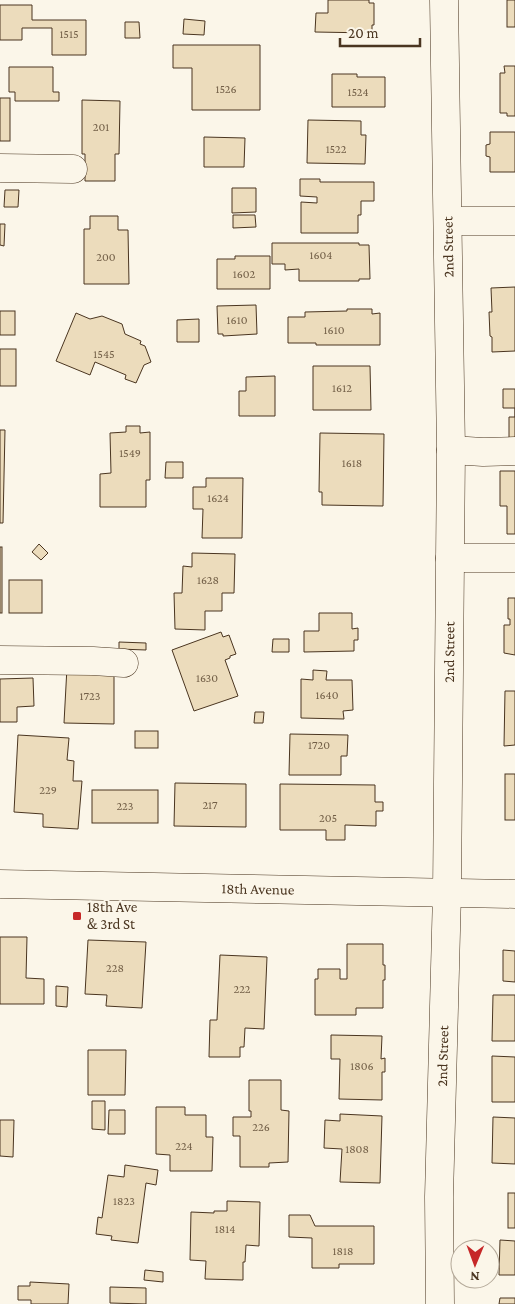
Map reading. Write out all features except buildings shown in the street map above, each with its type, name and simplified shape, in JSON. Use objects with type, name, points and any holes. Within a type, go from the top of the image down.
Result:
[{"type":"street","name":"2nd Street","points":[[440,1304],[439,1196],[447,893],[451,450],[444,0]]},
{"type":"street","points":[[0,168],[74,169]]},
{"type":"street","points":[[448,221],[515,221]]},
{"type":"street","points":[[451,450],[515,451]]},
{"type":"street","points":[[450,558],[515,558]]},
{"type":"street","points":[[0,660],[93,660],[124,663]]},
{"type":"street","name":"18th Avenue","points":[[0,884],[515,894]]},
{"type":"place","name":"18th Ave & 3rd St","points":[[77,916]]}]
